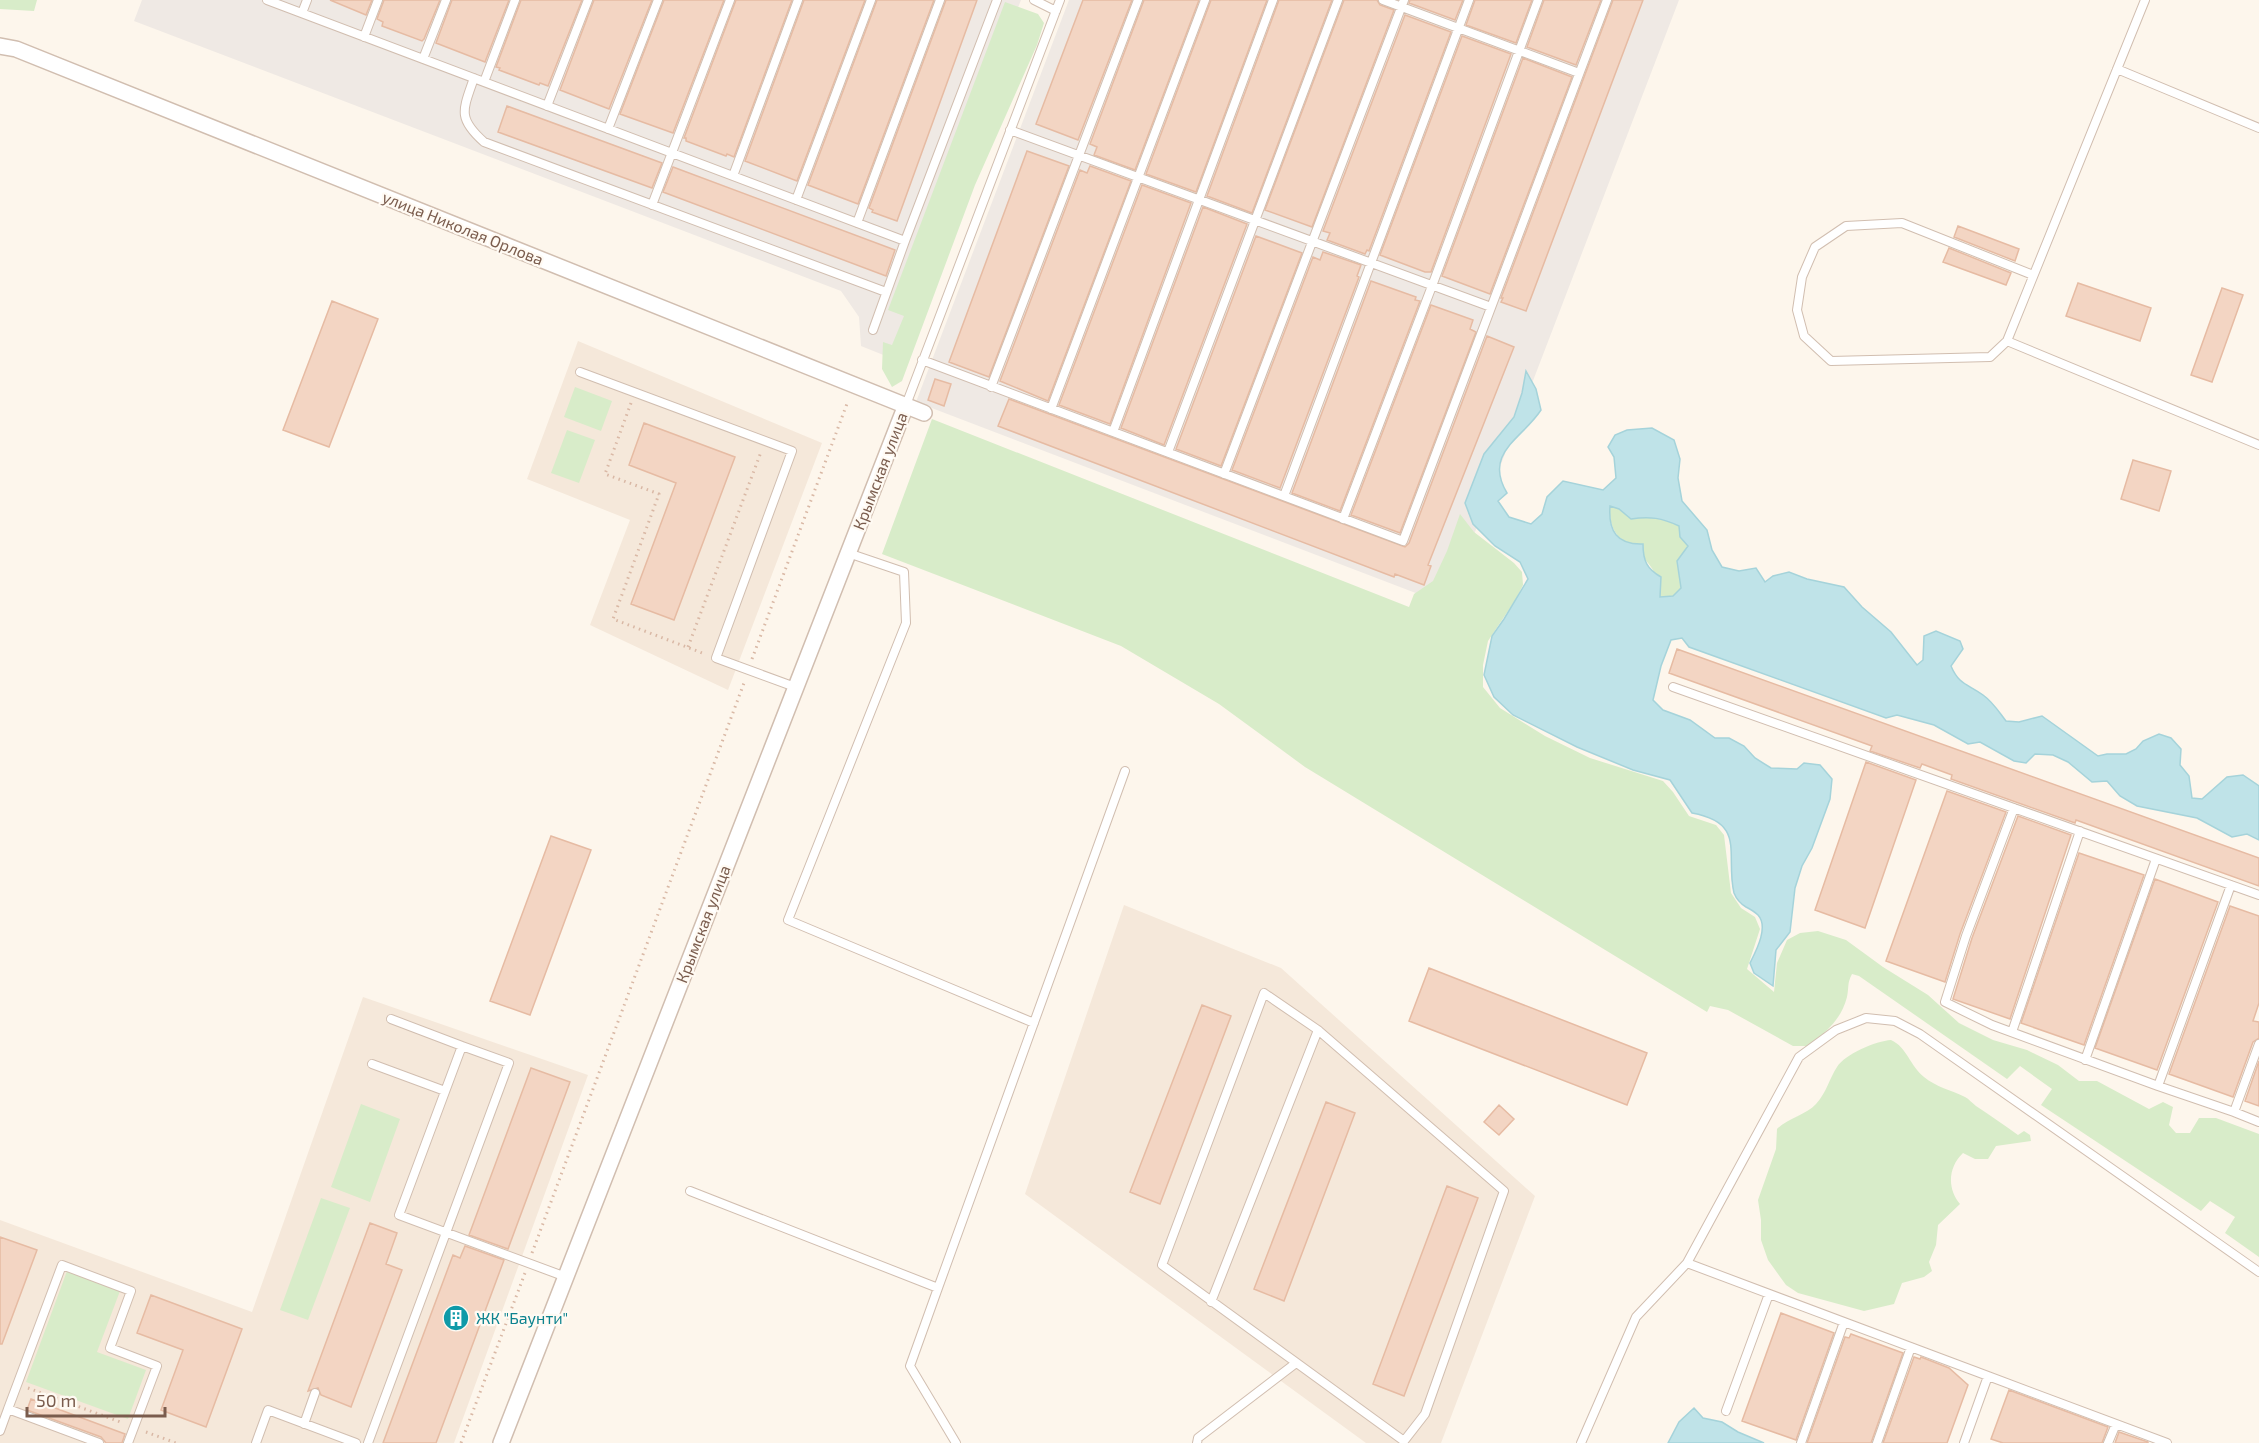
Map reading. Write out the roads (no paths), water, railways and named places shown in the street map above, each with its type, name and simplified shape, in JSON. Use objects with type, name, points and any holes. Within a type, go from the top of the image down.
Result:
[{"type":"street","name":"улица Николая Орлова","points":[[0,46],[16,49],[924,412]]},
{"type":"street","name":"Крымская улица","points":[[501,1443],[906,405]]},
{"type":"lane","points":[[267,0],[905,241]]},
{"type":"lane","points":[[302,14],[308,0]]},
{"type":"lane","points":[[364,37],[378,0]]},
{"type":"lane","points":[[423,59],[446,0]]},
{"type":"lane","points":[[484,82],[515,0]]},
{"type":"lane","points":[[547,106],[588,0]]},
{"type":"lane","points":[[608,129],[658,0]]},
{"type":"lane","points":[[652,205],[670,152],[730,0]]},
{"type":"lane","points":[[733,176],[798,0]]},
{"type":"lane","points":[[796,200],[871,0]]},
{"type":"lane","points":[[857,223],[940,0]]},
{"type":"lane","points":[[873,330],[997,0]]},
{"type":"lane","points":[[1034,0],[1056,11]]},
{"type":"lane","points":[[906,405],[1060,0]]},
{"type":"lane","points":[[991,387],[1138,0]]},
{"type":"lane","points":[[1052,409],[1205,0]]},
{"type":"lane","points":[[1113,432],[1273,0]]},
{"type":"lane","points":[[1168,452],[1338,0]]},
{"type":"lane","points":[[1383,0],[1403,4],[1458,28],[1579,73]]},
{"type":"lane","points":[[1284,496],[1468,0]]},
{"type":"lane","points":[[1343,519],[1538,0]]},
{"type":"lane","points":[[922,360],[1403,541],[1607,0]]},
{"type":"lane","points":[[2033,275],[1902,224],[1846,226],[1815,247],[1802,277],[1797,310],[1804,336],[1831,361],[1990,357],[2007,341],[2145,0]]},
{"type":"lane","points":[[1224,474],[1403,4]]},
{"type":"lane","points":[[2117,69],[2259,128]]},
{"type":"lane","points":[[474,78],[464,108],[468,127],[484,142],[886,292]]},
{"type":"lane","points":[[1010,130],[1491,307]]},
{"type":"lane","points":[[2007,341],[2259,445]]},
{"type":"lane","points":[[580,372],[792,451],[716,658],[795,687]]},
{"type":"lane","points":[[848,553],[904,572],[906,623],[788,920],[1034,1023]]},
{"type":"lane","points":[[1673,687],[2259,896]]},
{"type":"lane","points":[[956,1443],[910,1366],[1125,771]]},
{"type":"lane","points":[[2014,808],[1944,1002],[1992,1025],[2259,1122]]},
{"type":"lane","points":[[2012,1032],[2080,831]]},
{"type":"lane","points":[[2085,1060],[2156,859]]},
{"type":"lane","points":[[2158,1086],[2231,885]]},
{"type":"lane","points":[[1264,993],[1318,1030],[1504,1191],[1425,1414],[1404,1441],[1162,1265],[1264,993]]},
{"type":"lane","points":[[1581,1443],[1636,1317],[1687,1263],[1799,1058],[1836,1030],[1866,1018],[1895,1021],[1920,1034],[2259,1272]]},
{"type":"lane","points":[[368,1443],[509,1064],[391,1019]]},
{"type":"lane","points":[[1211,1302],[1318,1030]]},
{"type":"lane","points":[[2234,1112],[2259,1044]]},
{"type":"lane","points":[[462,1046],[399,1215],[566,1277]]},
{"type":"lane","points":[[372,1064],[445,1091]]},
{"type":"lane","points":[[690,1191],[938,1288]]},
{"type":"lane","points":[[1687,1263],[2167,1443]]},
{"type":"lane","points":[[0,1431],[62,1265],[131,1291],[110,1348],[157,1366],[128,1443]]},
{"type":"lane","points":[[1726,1411],[1769,1294]]},
{"type":"lane","points":[[1801,1443],[1844,1322]]},
{"type":"lane","points":[[1877,1443],[1911,1347]]},
{"type":"lane","points":[[1197,1443],[1198,1438],[1296,1363]]},
{"type":"lane","points":[[1964,1443],[1988,1376]]},
{"type":"lane","points":[[304,1424],[315,1393]]},
{"type":"lane","points":[[8,1409],[99,1443]]},
{"type":"lane","points":[[256,1443],[268,1410],[356,1443]]},
{"type":"lane","points":[[2108,1443],[2116,1424]]},
{"type":"water","points":[[1526,371],[1536,389],[1541,410],[1502,457],[1501,479],[1507,493],[1498,501],[1509,517],[1531,524],[1542,514],[1547,497],[1563,481],[1603,490],[1616,478],[1614,457],[1608,447],[1615,435],[1627,430],[1652,428],[1674,440],[1680,459],[1678,478],[1682,501],[1707,530],[1712,550],[1722,567],[1739,571],[1756,568],[1765,582],[1773,576],[1789,572],[1807,579],[1844,587],[1862,607],[1891,632],[1917,665],[1923,660],[1924,636],[1936,631],[1960,641],[1963,649],[1951,666],[1954,672],[1961,681],[1990,701],[2006,721],[2019,722],[2042,716],[2098,756],[2126,754],[2136,749],[2143,741],[2159,734],[2171,738],[2181,749],[2180,765],[2189,776],[2192,798],[2202,799],[2227,777],[2243,775],[2259,786],[2259,840],[2247,834],[2232,837],[2197,818],[2137,806],[2120,796],[2107,781],[2092,782],[2068,762],[2053,755],[2035,754],[2026,763],[2014,761],[1980,742],[1968,744],[1934,725],[1897,715],[1886,718],[1689,647],[1682,638],[1671,640],[1661,666],[1653,700],[1663,710],[1690,720],[1715,738],[1729,738],[1744,746],[1755,758],[1771,768],[1797,769],[1804,763],[1820,765],[1832,779],[1830,799],[1795,888],[1790,932],[1776,950],[1773,986],[1754,973],[1750,963],[1762,932],[1761,920],[1757,914],[1741,903],[1734,893],[1730,842],[1727,832],[1720,824],[1692,813],[1670,780],[1633,770],[1577,747],[1513,715],[1494,697],[1484,675],[1492,636],[1528,579],[1520,562],[1495,546],[1473,524],[1465,503],[1484,454],[1514,417]],"holes":[[[1610,506],[1619,509],[1631,519],[1656,518],[1679,526],[1680,537],[1688,546],[1677,561],[1681,588],[1673,596],[1660,597],[1661,577],[1647,564],[1643,544],[1627,542],[1616,535],[1611,523]]]},
{"type":"water","points":[[1694,1408],[1703,1418],[1722,1422],[1764,1443],[1668,1443],[1679,1422]]},
{"type":"place","name":"ЖК \"Баунти\"","points":[[456,1318]]}]
